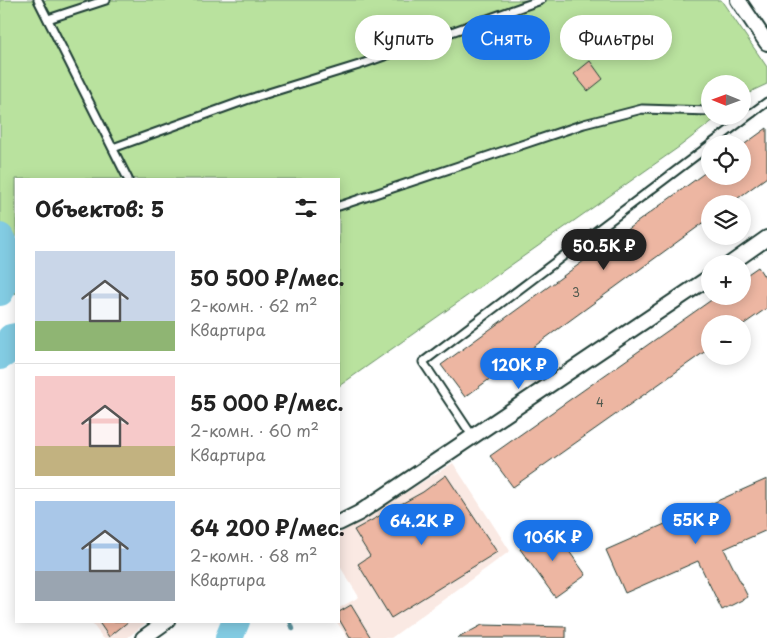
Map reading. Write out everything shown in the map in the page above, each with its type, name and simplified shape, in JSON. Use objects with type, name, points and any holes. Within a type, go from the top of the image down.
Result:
[{"type":"street","points":[[738,0],[767,43]]},
{"type":"street","points":[[743,255],[767,238]]},
{"type":"street","points":[[340,523],[360,513],[701,283]]},
{"type":"street","points":[[143,638],[163,623]]},
{"type":"lane","points":[[38,0],[127,178]]},
{"type":"lane","points":[[48,19],[106,0]]},
{"type":"lane","points":[[112,148],[246,100],[359,65],[541,0]]},
{"type":"lane","points":[[723,135],[767,102]]},
{"type":"lane","points":[[340,206],[584,124],[642,109],[701,111]]},
{"type":"lane","points":[[473,438],[423,362],[701,152]]},
{"type":"shaded area","points":[[453,463],[510,551],[391,638],[348,638],[337,623],[340,623],[340,607],[359,597],[340,567],[340,533]]},
{"type":"shaded area","points":[[92,623],[146,623],[127,638],[103,638]]},
{"type":"green space","points":[[0,0],[721,0],[767,67],[767,84],[751,92],[751,75],[701,75],[701,125],[707,125],[679,147],[340,385],[340,178],[15,178],[15,292],[0,268]]},
{"type":"building","points":[[590,61],[603,79],[588,91],[574,74]]},
{"type":"building","points":[[767,128],[767,177],[742,195],[701,195],[701,225],[465,397],[441,365],[701,176],[701,185],[751,185],[751,140]]},
{"type":"building","points":[[758,267],[767,281],[767,308],[751,319],[751,315],[701,315],[701,354],[513,487],[490,456],[704,305],[751,305],[751,272]]},
{"type":"building","points":[[446,475],[497,552],[391,618],[358,564],[370,556],[354,530],[423,492]]},
{"type":"building","points":[[767,479],[767,530],[724,549],[748,597],[722,610],[698,561],[625,593],[606,550]]},
{"type":"building","points":[[551,526],[586,575],[555,597],[520,549]]},
{"type":"building","points":[[351,605],[371,638],[350,638],[340,621],[340,611]]},
{"type":"building","points":[[99,623],[126,623],[109,637]]},
{"type":"building","points":[[482,625],[566,627],[566,638],[458,638]]},
{"type":"waterway","points":[[0,237],[4,245],[1,273],[3,286],[0,292]]},
{"type":"waterway","points":[[0,356],[5,353],[11,338],[15,337]]},
{"type":"waterway","points":[[229,638],[235,623]]},
{"type":"waterway","points":[[291,623],[293,629]]}]
